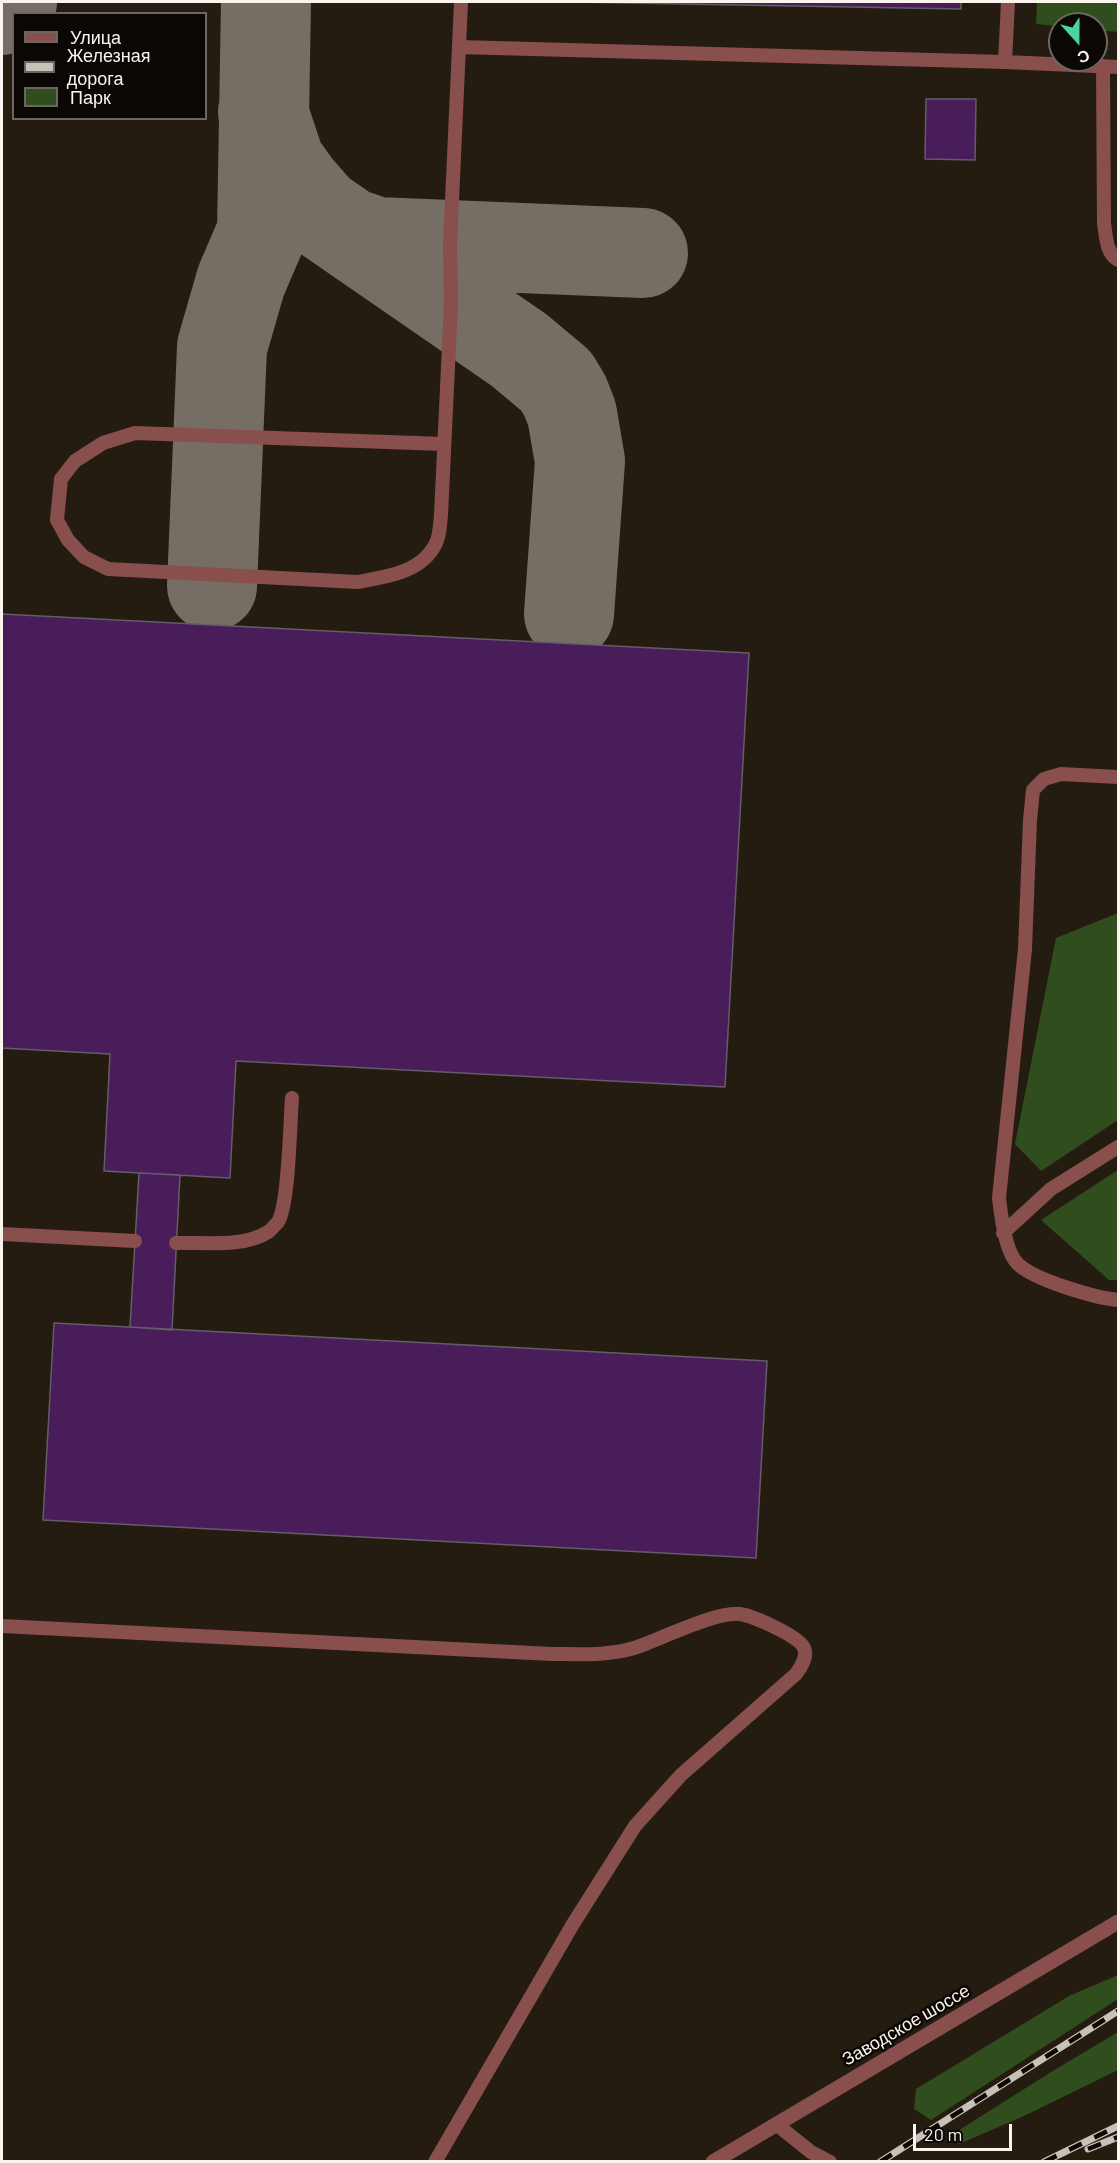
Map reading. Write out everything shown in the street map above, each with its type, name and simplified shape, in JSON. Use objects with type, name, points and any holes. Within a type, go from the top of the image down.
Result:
[{"type":"street","name":"Заводское шоссе","points":[[713,2162],[1119,1922]]},
{"type":"lane","points":[[444,444],[135,433],[103,443],[75,461],[61,479],[57,520],[68,540],[84,557],[108,569],[357,582],[395,575],[423,561],[437,542],[441,515],[444,444],[459,47],[461,2]]},
{"type":"lane","points":[[1005,62],[1008,2]]},
{"type":"lane","points":[[459,47],[1048,64]]},
{"type":"lane","points":[[1103,72],[1104,223],[1108,248],[1114,258],[1119,260]]},
{"type":"lane","points":[[1119,777],[1061,774],[1044,779],[1033,790],[1025,949],[999,1198],[1003,1233],[1017,1264],[1044,1281],[1119,1300]]},
{"type":"lane","points":[[176,1243],[238,1241],[257,1237],[269,1231],[278,1221],[284,1201],[292,1098]]},
{"type":"lane","points":[[1003,1233],[1051,1189],[1119,1147]]},
{"type":"lane","points":[[2,1234],[135,1241]]},
{"type":"lane","points":[[2,1626],[552,1654],[597,1654],[632,1648],[696,1624],[739,1614],[785,1632],[805,1649],[803,1664],[796,1674],[681,1775],[635,1826],[573,1924],[435,2162]]},
{"type":"lane","points":[[776,2124],[811,2152],[830,2162]]},
{"type":"green space","points":[[1037,2],[1118,2],[1118,32],[1108,31],[1108,12],[1048,12],[1048,25],[1036,24]]},
{"type":"green space","points":[[1118,913],[1118,1120],[1041,1171],[1015,1144],[1056,938]]},
{"type":"green space","points":[[1118,1170],[1118,1280],[1109,1280],[1041,1220]]},
{"type":"green space","points":[[1118,1975],[1118,1999],[931,2120],[914,2109],[916,2089],[1069,1996]]},
{"type":"green space","points":[[1118,2032],[1118,2070],[1024,2116],[959,2144],[953,2134]]},
{"type":"building","points":[[572,2],[961,2],[961,9]]},
{"type":"building","points":[[926,99],[976,99],[975,160],[925,159]]},
{"type":"building","points":[[2,614],[749,653],[725,1087],[236,1061],[230,1178],[104,1171],[110,1054],[2,1048]]},
{"type":"building","points":[[139,1173],[180,1175],[172,1330],[130,1327]]},
{"type":"building","points":[[54,1323],[767,1361],[756,1558],[43,1520]]},
{"type":"taxiway","points":[[2,10],[12,2]]},
{"type":"taxiway","points":[[212,586],[222,347],[241,281],[262,232],[266,2]]},
{"type":"taxiway","points":[[263,112],[280,163],[319,212],[519,350],[556,381],[572,414],[580,461],[569,614]]},
{"type":"taxiway","points":[[356,235],[376,242],[643,253]]},
{"type":"railway","points":[[880,2162],[1118,2011]]},
{"type":"railway","points":[[1044,2162],[1118,2126]]},
{"type":"railway","points":[[1088,2149],[1118,2137]]}]
